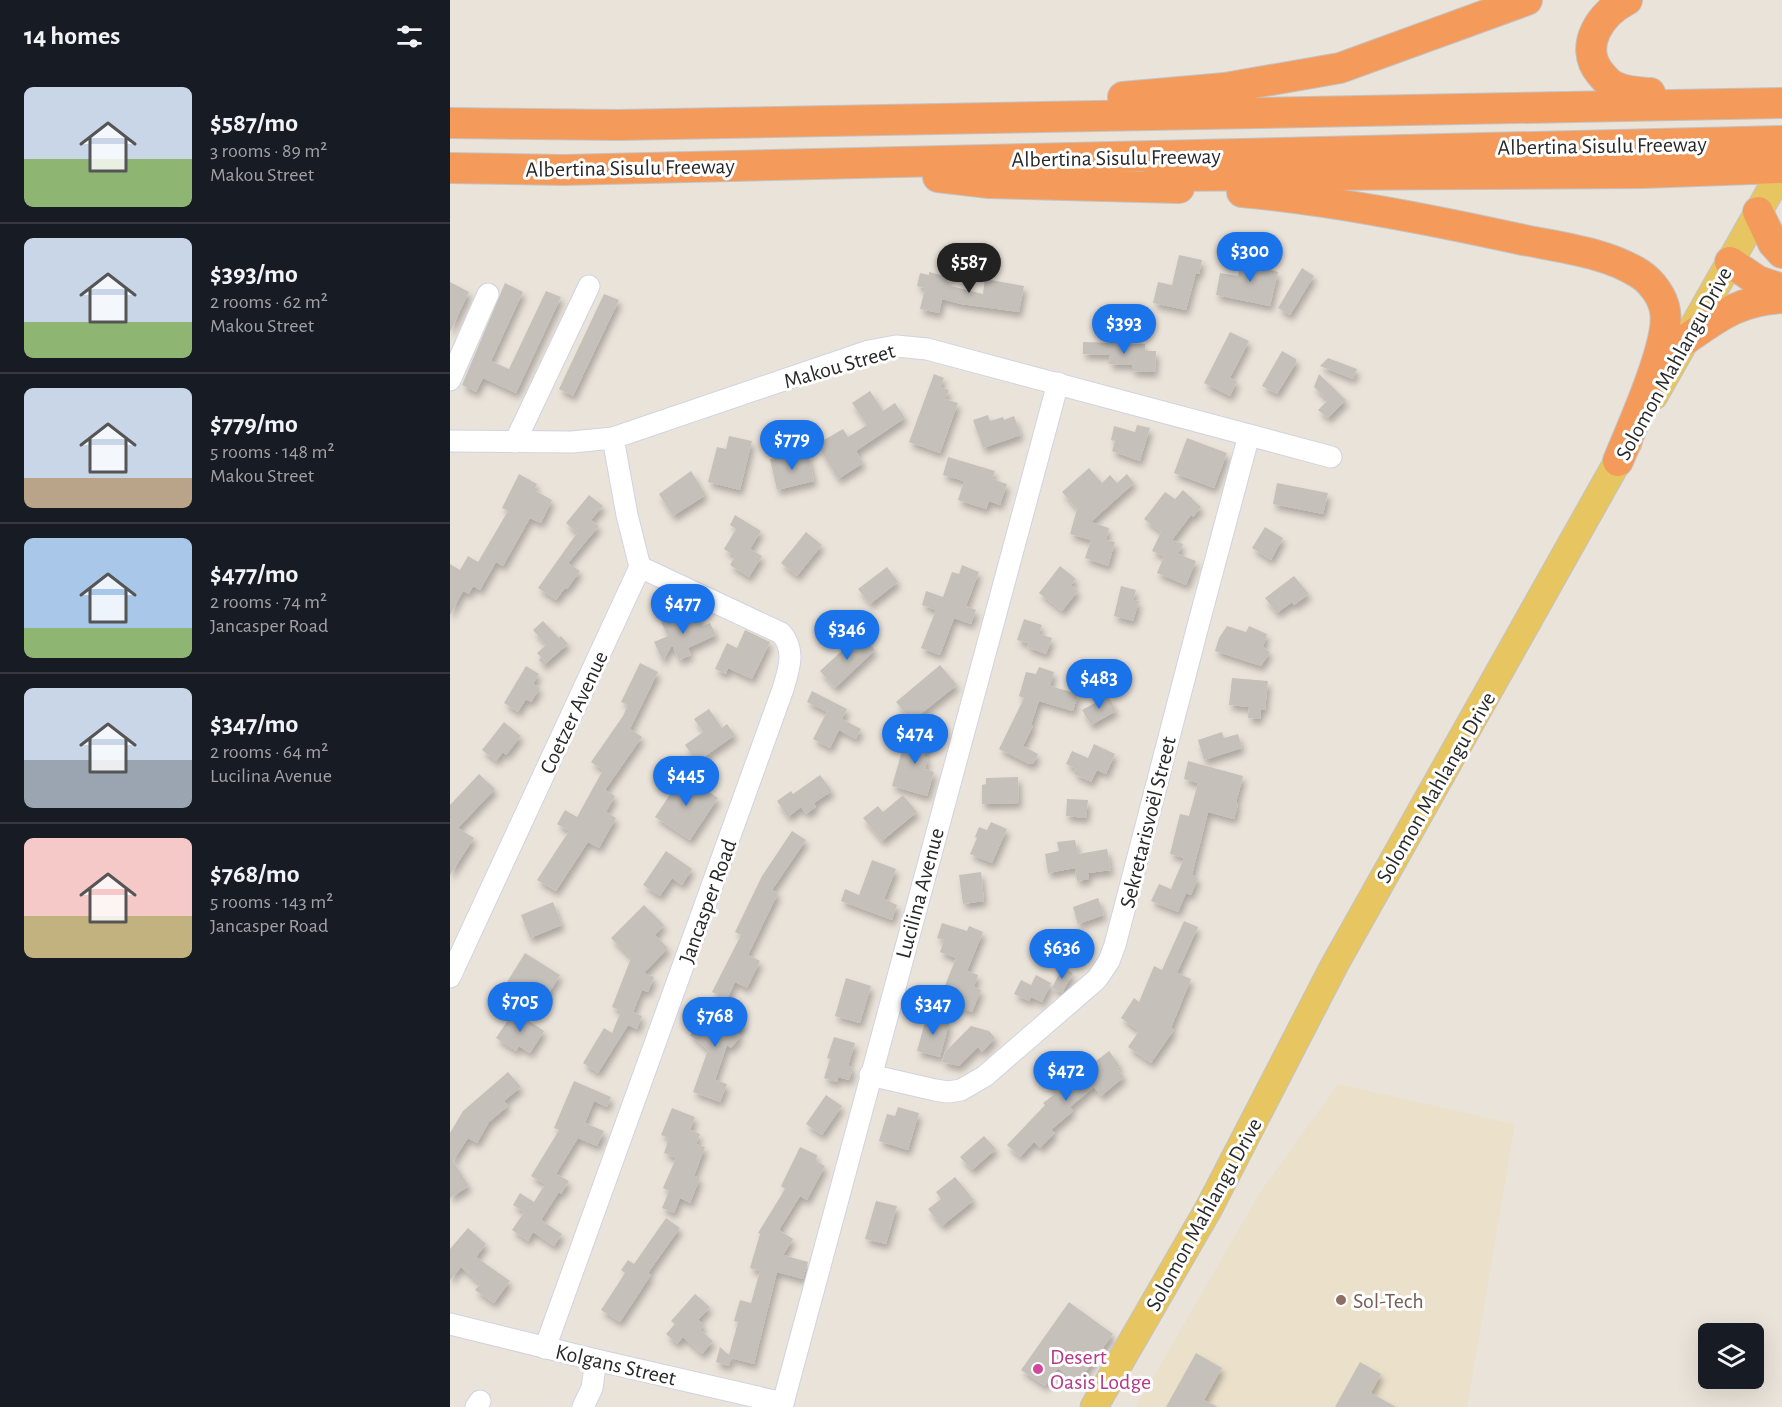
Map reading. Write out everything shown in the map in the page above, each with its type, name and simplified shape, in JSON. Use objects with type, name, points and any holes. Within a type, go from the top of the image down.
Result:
[{"type":"highway","points":[[921,119],[947,113],[1226,88],[1340,68],[1527,0]]},
{"type":"highway","points":[[1627,0],[1616,5],[1606,15],[1594,34],[1591,46],[1597,69],[1612,85],[1633,92],[1659,94],[1782,93]]},
{"type":"highway","name":"Albertina Sisulu Freeway","points":[[450,123],[618,125],[1782,103]]},
{"type":"highway","name":"Albertina Sisulu Freeway","points":[[450,168],[564,170],[1782,141]]},
{"type":"highway","points":[[564,170],[628,178],[1631,173],[1782,170]]},
{"type":"highway","points":[[938,177],[989,183],[1208,189],[1269,195],[1383,211],[1574,250],[1619,263],[1641,275],[1657,292],[1665,312],[1665,329],[1657,358],[1618,461]]},
{"type":"highway","points":[[1758,212],[1773,243],[1782,254]]},
{"type":"highway","points":[[1730,262],[1758,281],[1782,288]]},
{"type":"highway","points":[[1684,340],[1736,307],[1757,300],[1782,298]]},
{"type":"main road","name":"Solomon Mahlangu Drive","points":[[1094,1407],[1209,1208],[1335,964],[1684,340],[1782,170]]},
{"type":"street","points":[[515,442],[589,286]]},
{"type":"street","points":[[450,380],[488,294]]},
{"type":"street","name":"Makou Street","points":[[450,441],[572,442],[613,438],[852,356],[884,347],[909,346],[1058,383],[1331,457]]},
{"type":"street","name":"Lucilina Avenue","points":[[782,1405],[1058,383]]},
{"type":"street","name":"Sekretarisvoël Street","points":[[870,1075],[935,1090],[948,1092],[961,1090],[986,1076],[1097,979],[1104,970],[1115,945],[1198,622],[1249,435]]},
{"type":"street","points":[[613,438],[627,515],[640,567]]},
{"type":"street","name":"Coetzer Avenue","points":[[450,977],[640,567]]},
{"type":"street","name":"Jancasper Road","points":[[544,1348],[776,710],[790,656],[786,640],[781,633],[640,567]]},
{"type":"street","name":"Kolgans Street","points":[[450,1324],[782,1405]]},
{"type":"street","points":[[583,1407],[591,1388],[596,1360]]},
{"type":"shaded area","name":"Sol-Tech","points":[[1338,1084],[1515,1124],[1467,1407],[1136,1407],[1259,1194]]},
{"type":"building","points":[[1253,251],[1267,253],[1264,268],[1278,272],[1270,306],[1216,295],[1220,273],[1238,276],[1239,270],[1249,272]]},
{"type":"building","points":[[1179,255],[1202,260],[1186,310],[1153,303],[1158,282],[1172,285]]},
{"type":"building","points":[[1302,268],[1314,276],[1290,315],[1278,308]]},
{"type":"building","points":[[929,272],[948,277],[946,285],[983,294],[985,279],[1024,286],[1019,312],[942,299],[939,313],[920,309],[925,288],[917,286],[920,273],[929,275]]},
{"type":"building","points":[[450,282],[469,292],[450,332]]},
{"type":"building","points":[[505,283],[523,292],[491,361],[509,369],[546,291],[561,297],[516,393],[483,378],[476,392],[462,385]]},
{"type":"building","points":[[604,294],[619,300],[573,396],[559,389]]},
{"type":"building","points":[[1230,332],[1249,341],[1230,378],[1237,381],[1230,396],[1204,383]]},
{"type":"building","points":[[1083,342],[1145,344],[1145,351],[1156,351],[1155,372],[1132,371],[1132,365],[1109,364],[1110,355],[1083,354]]},
{"type":"building","points":[[1282,351],[1296,359],[1296,363],[1277,394],[1262,386]]},
{"type":"building","points":[[1328,358],[1357,369],[1353,379],[1320,366]]},
{"type":"building","points":[[934,374],[944,378],[940,387],[949,390],[945,399],[958,403],[940,453],[909,442]]},
{"type":"building","points":[[1319,374],[1346,400],[1328,418],[1318,410],[1328,400],[1314,387]]},
{"type":"building","points":[[870,391],[883,411],[895,403],[905,418],[856,451],[863,463],[838,479],[817,444],[843,429],[848,437],[867,425],[852,403]]},
{"type":"building","points":[[988,415],[990,421],[1003,417],[1004,420],[1014,416],[1021,435],[983,448],[973,420]]},
{"type":"building","points":[[1137,425],[1150,428],[1140,461],[1112,451],[1115,441],[1111,440],[1114,426],[1135,432]]},
{"type":"building","points":[[729,436],[752,441],[740,490],[708,482],[717,447],[726,449]]},
{"type":"building","points":[[1187,438],[1227,453],[1214,488],[1174,473]]},
{"type":"building","points":[[794,453],[795,457],[808,454],[814,481],[777,490],[770,459]]},
{"type":"building","points":[[948,457],[995,471],[992,479],[1007,484],[1000,505],[989,501],[986,509],[958,500],[964,481],[943,475]]},
{"type":"building","points":[[1089,468],[1102,483],[1110,475],[1117,483],[1127,474],[1134,483],[1091,522],[1109,528],[1106,540],[1115,542],[1108,566],[1085,558],[1091,540],[1070,534],[1077,509],[1062,492]]},
{"type":"building","points":[[691,471],[704,492],[704,496],[673,516],[659,494]]},
{"type":"building","points":[[519,474],[537,484],[534,490],[552,500],[541,523],[530,518],[503,566],[496,562],[480,590],[473,586],[469,594],[463,591],[450,615],[450,564],[460,570],[468,556],[478,562],[508,511],[502,508]]},
{"type":"building","points":[[1277,483],[1328,493],[1323,514],[1273,504]]},
{"type":"building","points":[[1183,490],[1201,507],[1193,517],[1191,515],[1172,540],[1183,544],[1178,554],[1196,561],[1186,585],[1157,573],[1164,556],[1152,551],[1161,532],[1144,519],[1165,492],[1175,499]]},
{"type":"building","points":[[589,495],[603,506],[591,520],[599,526],[568,563],[580,571],[556,600],[538,588],[577,533],[566,523]]},
{"type":"building","points":[[735,515],[761,531],[750,549],[762,556],[749,577],[730,565],[735,556],[724,549],[736,529],[730,525]]},
{"type":"building","points":[[1265,527],[1283,538],[1271,560],[1252,548]]},
{"type":"building","points":[[806,532],[822,545],[797,576],[781,563]]},
{"type":"building","points":[[962,565],[979,572],[966,606],[976,610],[971,624],[954,618],[940,655],[921,648],[936,610],[922,605],[926,591],[943,597],[952,572],[959,574]]},
{"type":"building","points":[[1060,566],[1076,579],[1071,585],[1078,591],[1062,611],[1039,593]]},
{"type":"building","points":[[887,567],[898,582],[870,604],[858,589]]},
{"type":"building","points":[[1294,576],[1309,594],[1294,605],[1292,602],[1277,613],[1265,598]]},
{"type":"building","points":[[1121,586],[1136,590],[1133,600],[1139,601],[1133,621],[1114,616]]},
{"type":"building","points":[[696,611],[703,626],[710,623],[716,635],[688,648],[691,655],[679,660],[672,645],[663,661],[654,642],[668,636],[661,622],[675,616],[677,621]]},
{"type":"building","points":[[1024,619],[1042,625],[1039,634],[1052,638],[1046,654],[1027,647],[1028,643],[1017,640]]},
{"type":"building","points":[[543,621],[568,644],[544,665],[537,653],[546,645],[533,630]]},
{"type":"building","points":[[1227,626],[1246,632],[1249,626],[1267,634],[1263,647],[1270,652],[1261,666],[1215,651],[1219,638]]},
{"type":"building","points":[[745,630],[770,642],[752,679],[728,668],[726,674],[715,669],[727,643],[737,648]]},
{"type":"building","points":[[860,634],[875,650],[835,688],[820,671]]},
{"type":"building","points":[[640,663],[658,672],[630,729],[642,737],[605,790],[615,796],[606,812],[616,818],[599,848],[588,842],[556,891],[537,880],[569,831],[557,824],[565,810],[577,817],[603,770],[591,762],[623,716],[628,705],[621,702]]},
{"type":"building","points":[[940,665],[957,685],[912,721],[896,702]]},
{"type":"building","points":[[526,666],[539,674],[533,684],[540,688],[531,702],[526,699],[518,712],[504,703]]},
{"type":"building","points":[[1039,667],[1054,672],[1050,686],[1078,694],[1073,711],[1039,701],[1031,725],[1033,726],[1023,746],[1038,754],[1033,764],[1029,764],[999,749],[1024,698],[1019,696],[1026,672],[1036,674]]},
{"type":"building","points":[[1232,678],[1268,681],[1265,710],[1261,709],[1260,719],[1248,718],[1249,707],[1229,705]]},
{"type":"building","points":[[812,691],[847,709],[842,719],[861,729],[856,739],[839,730],[830,748],[813,739],[827,712],[807,702]]},
{"type":"building","points":[[1108,696],[1116,711],[1091,725],[1082,710]]},
{"type":"building","points":[[709,709],[722,728],[727,724],[735,735],[697,762],[685,745],[703,732],[694,719]]},
{"type":"building","points":[[504,722],[521,736],[506,755],[503,752],[496,761],[482,750]]},
{"type":"building","points":[[913,727],[932,733],[924,757],[928,758],[925,769],[934,772],[927,796],[892,786],[902,751],[906,752]]},
{"type":"building","points":[[1222,732],[1224,738],[1238,734],[1242,748],[1204,760],[1198,740]]},
{"type":"building","points":[[1094,744],[1115,754],[1106,774],[1097,770],[1091,782],[1074,774],[1076,769],[1066,764],[1072,751],[1088,758]]},
{"type":"building","points":[[1188,761],[1243,776],[1234,819],[1208,812],[1192,875],[1198,878],[1191,895],[1186,893],[1178,912],[1151,901],[1159,884],[1171,889],[1184,858],[1170,854],[1180,814],[1189,816],[1198,783],[1184,779]]},
{"type":"building","points":[[479,774],[495,789],[458,828],[474,838],[450,875],[450,805]]},
{"type":"building","points":[[683,775],[718,798],[690,840],[655,817]]},
{"type":"building","points":[[820,775],[832,791],[814,803],[816,807],[806,814],[801,807],[788,817],[777,801],[791,791],[793,794]]},
{"type":"building","points":[[1018,777],[1019,803],[982,804],[982,785],[986,784],[986,778]]},
{"type":"building","points":[[903,795],[917,812],[882,841],[863,818],[878,806],[883,812]]},
{"type":"building","points":[[1067,799],[1088,800],[1086,818],[1066,816]]},
{"type":"building","points":[[991,822],[1007,829],[992,863],[970,854],[979,827],[987,830]]},
{"type":"building","points":[[792,831],[806,840],[772,890],[778,893],[748,955],[760,961],[747,988],[735,982],[727,999],[712,992],[741,935],[735,932],[762,876]]},
{"type":"building","points":[[1075,840],[1078,854],[1107,849],[1111,870],[1088,873],[1089,879],[1077,881],[1075,868],[1048,873],[1045,854],[1059,851],[1057,842]]},
{"type":"building","points":[[666,851],[692,869],[682,885],[672,878],[660,896],[643,885]]},
{"type":"building","points":[[872,860],[896,869],[884,899],[897,905],[892,920],[841,901],[845,889],[859,895]]},
{"type":"building","points":[[981,872],[984,901],[963,904],[959,875]]},
{"type":"building","points":[[1098,898],[1104,915],[1078,924],[1073,907]]},
{"type":"building","points":[[553,902],[562,925],[530,938],[521,915]]},
{"type":"building","points":[[644,905],[664,925],[655,935],[668,948],[644,973],[654,977],[648,992],[642,990],[633,1012],[642,1016],[637,1029],[628,1025],[598,1073],[583,1063],[604,1028],[612,1033],[621,1011],[612,1007],[631,958],[611,938]]},
{"type":"building","points":[[1184,921],[1198,927],[1177,973],[1191,979],[1171,1028],[1174,1030],[1151,1063],[1128,1047],[1139,1031],[1121,1018],[1134,998],[1139,1002],[1154,966],[1162,970]]},
{"type":"building","points":[[942,923],[967,931],[969,926],[983,932],[967,971],[978,975],[974,987],[981,990],[972,1012],[958,1007],[962,996],[944,988],[956,958],[940,952],[944,940],[937,938]]},
{"type":"building","points":[[525,953],[560,975],[545,1000],[530,990],[520,1008],[499,995]]},
{"type":"building","points":[[1062,968],[1073,973],[1062,993],[1052,988]]},
{"type":"building","points":[[1036,975],[1051,983],[1042,1002],[1031,997],[1029,1001],[1014,994],[1021,980],[1031,985]]},
{"type":"building","points":[[846,978],[871,986],[860,1023],[835,1016]]},
{"type":"building","points":[[718,1001],[745,1024],[737,1033],[741,1036],[731,1048],[727,1045],[715,1080],[727,1084],[720,1102],[693,1092],[708,1050],[690,1035]]},
{"type":"building","points":[[514,1011],[544,1031],[530,1053],[519,1046],[516,1051],[496,1038]]},
{"type":"building","points":[[927,1015],[944,1020],[949,1024],[940,1057],[917,1051]]},
{"type":"building","points":[[971,1026],[989,1031],[995,1038],[982,1052],[978,1047],[959,1066],[942,1062],[945,1052]]},
{"type":"building","points":[[834,1037],[855,1043],[848,1066],[853,1068],[849,1080],[838,1077],[837,1082],[824,1078],[830,1059],[827,1058]]},
{"type":"building","points":[[1109,1051],[1120,1066],[1117,1068],[1124,1077],[1101,1096],[1094,1087],[1070,1107],[1073,1111],[1051,1130],[1055,1133],[1040,1148],[1034,1142],[1020,1157],[1007,1145],[1045,1105],[1043,1103],[1055,1094],[1048,1085],[1065,1070],[1077,1084],[1094,1070],[1091,1065]]},
{"type":"building","points":[[508,1072],[521,1087],[504,1101],[508,1106],[489,1122],[477,1143],[468,1138],[453,1161],[469,1186],[450,1198],[450,1133],[463,1111]]},
{"type":"building","points":[[574,1081],[611,1097],[607,1107],[594,1101],[585,1123],[604,1131],[597,1146],[578,1138],[556,1174],[569,1181],[541,1220],[562,1234],[554,1246],[533,1232],[528,1241],[512,1230],[524,1212],[513,1205],[520,1193],[534,1202],[545,1184],[531,1176],[559,1130],[554,1128]]},
{"type":"building","points":[[826,1095],[842,1106],[822,1135],[806,1124]]},
{"type":"building","points":[[898,1107],[919,1113],[908,1150],[879,1141],[887,1114],[895,1116]]},
{"type":"building","points":[[672,1108],[695,1117],[690,1130],[700,1134],[696,1144],[705,1147],[694,1176],[700,1178],[690,1203],[680,1198],[674,1213],[662,1208],[669,1191],[663,1188],[676,1158],[664,1153],[669,1138],[661,1135]]},
{"type":"building","points":[[984,1136],[996,1149],[972,1170],[960,1157]]},
{"type":"building","points":[[800,1147],[817,1155],[816,1161],[825,1166],[807,1200],[800,1196],[779,1230],[793,1239],[783,1255],[808,1262],[803,1279],[777,1272],[754,1364],[731,1358],[729,1366],[716,1362],[720,1347],[729,1355],[738,1322],[734,1321],[740,1300],[751,1303],[760,1271],[750,1268],[760,1234],[758,1233],[785,1189],[781,1186]]},
{"type":"building","points":[[955,1177],[974,1200],[942,1226],[928,1209],[941,1199],[936,1192]]},
{"type":"building","points":[[876,1201],[897,1206],[886,1244],[865,1239]]},
{"type":"building","points":[[666,1218],[680,1228],[648,1273],[651,1275],[620,1322],[601,1310],[625,1273],[621,1270],[628,1260],[634,1264]]},
{"type":"building","points":[[468,1228],[486,1244],[476,1257],[510,1281],[494,1303],[475,1290],[480,1284],[461,1267],[450,1280],[450,1249]]},
{"type":"building","points":[[695,1294],[710,1307],[698,1320],[704,1325],[700,1330],[713,1341],[702,1354],[683,1337],[677,1344],[666,1334],[675,1324],[671,1321]]},
{"type":"building","points":[[1069,1302],[1113,1334],[1078,1382],[1058,1368],[1045,1386],[1021,1370]]},
{"type":"building","points":[[1196,1353],[1222,1368],[1204,1400],[1218,1407],[1166,1407]]},
{"type":"building","points":[[1360,1362],[1381,1374],[1371,1393],[1396,1407],[1335,1407]]},
{"type":"place","name":"Sol-Tech","points":[[1341,1300]]},
{"type":"place","name":"Desert Oasis Lodge","points":[[1038,1369]]}]
